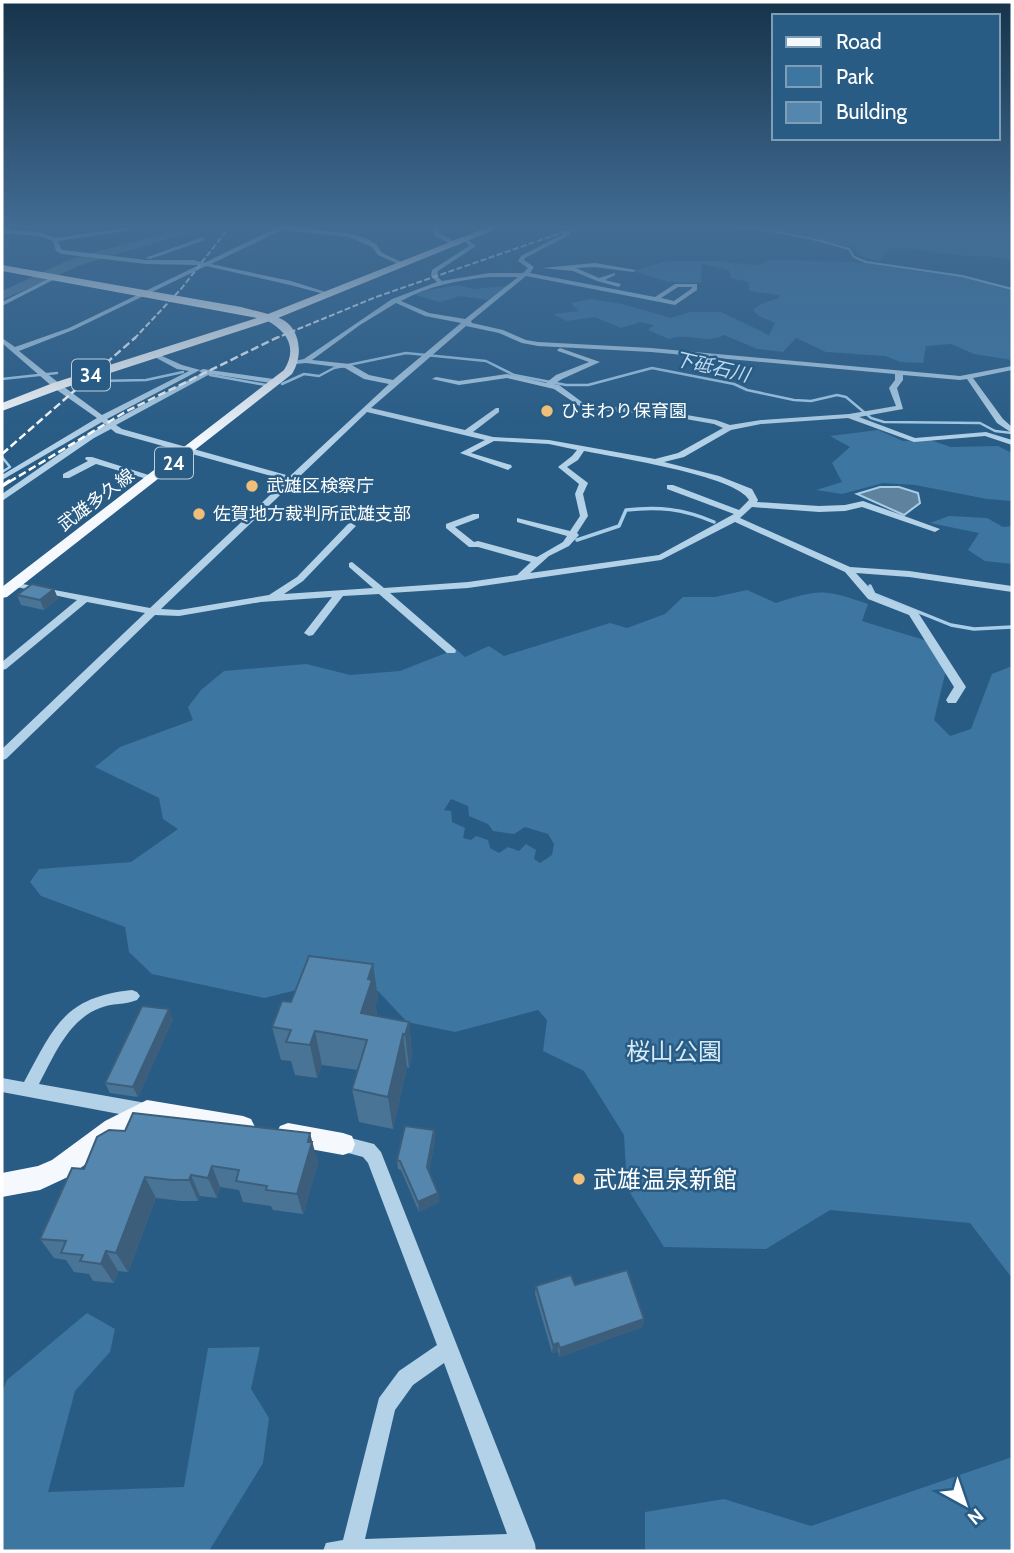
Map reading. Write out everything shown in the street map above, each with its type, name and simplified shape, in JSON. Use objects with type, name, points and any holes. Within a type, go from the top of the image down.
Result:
[{"type":"highway","points":[[172,297],[269,318],[323,297]]},
{"type":"highway","points":[[241,310],[303,305]]},
{"type":"highway","points":[[286,327],[293,312],[303,305]]},
{"type":"highway","points":[[241,310],[249,317],[241,327]]},
{"type":"highway","name":"34","points":[[2,402],[49,378],[154,354],[269,318]]},
{"type":"highway","name":"34","points":[[2,407],[49,378]]},
{"type":"main road","points":[[269,318],[286,327],[297,346],[301,362]]},
{"type":"main road","name":"武雄多久線","points":[[2,594],[301,362]]},
{"type":"main road","points":[[2,1185],[40,1178],[61,1168],[113,1129],[147,1111],[343,1143]]},
{"type":"street","points":[[14,350],[71,329],[138,297]]},
{"type":"street","points":[[301,362],[400,297]]},
{"type":"street","points":[[2,756],[365,409],[427,354],[498,297]]},
{"type":"street","points":[[642,297],[676,303],[684,297]]},
{"type":"street","points":[[655,300],[659,297]]},
{"type":"street","points":[[394,300],[428,315],[501,331],[524,342],[863,368],[900,374],[969,377],[1012,368]]},
{"type":"street","points":[[2,340],[109,425],[137,438],[291,478]]},
{"type":"street","points":[[551,383],[596,362],[554,345]]},
{"type":"street","points":[[154,354],[180,367],[278,382]]},
{"type":"street","points":[[301,362],[344,366],[367,377],[396,383]]},
{"type":"street","points":[[3,476],[101,419],[195,370]]},
{"type":"street","points":[[2,498],[109,425],[209,372]]},
{"type":"street","points":[[655,462],[681,455],[729,428],[761,422],[858,415],[900,407],[893,388],[900,374]]},
{"type":"street","points":[[436,379],[459,383],[501,376],[551,383],[584,407],[663,413],[716,422],[729,428]]},
{"type":"street","points":[[969,377],[1000,421],[1012,431]]},
{"type":"street","points":[[15,584],[153,612],[193,612],[271,598],[382,592],[517,578],[661,556],[737,516],[750,504],[754,496],[739,486],[716,478],[655,462],[549,442],[493,439],[365,409]]},
{"type":"street","points":[[468,432],[496,410]]},
{"type":"street","points":[[858,415],[914,440],[985,434],[1012,443]]},
{"type":"street","points":[[493,439],[464,453],[508,467]]},
{"type":"street","points":[[517,578],[566,544],[584,516],[579,494],[584,483],[562,467],[575,458],[582,448]]},
{"type":"street","points":[[66,476],[92,460],[154,478]]},
{"type":"street","points":[[670,487],[848,570],[909,574],[1012,589]]},
{"type":"street","points":[[750,504],[845,509],[863,503],[935,529]]},
{"type":"street","points":[[476,516],[449,526],[472,545],[478,544],[539,561]]},
{"type":"street","points":[[520,520],[574,535]]},
{"type":"street","points":[[271,598],[300,579],[351,526]]},
{"type":"street","points":[[352,565],[451,651]]},
{"type":"street","points":[[848,570],[872,597],[913,613],[960,687],[952,700]]},
{"type":"street","points":[[309,633],[339,595]]},
{"type":"street","points":[[2,667],[83,599]]},
{"type":"street","points":[[28,1090],[66,1021],[103,999],[132,996]]},
{"type":"street","points":[[4,1090],[28,1090],[147,1111]]},
{"type":"street","points":[[343,1143],[368,1150],[375,1158],[449,1348],[525,1548],[342,1551],[386,1405],[406,1378],[449,1348]]},
{"type":"green space","points":[[424,297],[455,297],[440,302]]},
{"type":"green space","points":[[1012,297],[1012,360],[974,354],[951,344],[926,346],[923,363],[901,362],[885,356],[826,352],[796,338],[783,352],[757,349],[724,335],[710,339],[669,339],[648,330],[654,325],[640,322],[621,328],[595,317],[567,321],[553,314],[579,311],[571,303],[590,299],[622,304],[671,318],[690,312],[721,312],[769,335],[775,323],[759,316],[753,310],[779,298]]},
{"type":"green space","points":[[878,430],[903,441],[930,440],[951,447],[998,446],[1012,453],[1012,501],[915,485],[883,483],[842,494],[816,490],[842,482],[832,463],[850,447],[830,436]]},
{"type":"green space","points":[[949,516],[987,518],[1003,527],[1012,526],[1012,564],[985,561],[968,550],[979,533],[930,523]]},
{"type":"green space","name":"桜山公園","points":[[747,590],[776,603],[813,593],[831,593],[868,604],[862,621],[934,643],[947,666],[934,720],[950,736],[971,729],[992,674],[1012,666],[1012,1278],[970,1223],[830,1210],[766,1249],[664,1247],[627,1188],[624,1135],[584,1071],[543,1051],[547,1020],[538,1010],[455,1032],[407,1022],[378,991],[305,988],[264,998],[152,974],[129,952],[125,927],[41,896],[30,882],[39,869],[131,862],[178,829],[163,819],[159,798],[95,767],[120,747],[193,720],[188,707],[201,690],[224,671],[306,664],[350,675],[400,671],[456,649],[465,657],[489,646],[504,656],[610,623],[627,628],[665,614],[683,597],[715,597]],"holes":[[[451,799],[468,806],[469,816],[488,824],[493,831],[514,834],[525,827],[548,834],[554,844],[552,855],[540,863],[534,859],[536,850],[526,844],[519,851],[508,847],[499,853],[490,848],[488,840],[476,836],[471,840],[463,838],[465,828],[452,822],[451,811],[444,810]]]},
{"type":"green space","points":[[87,1313],[115,1329],[110,1352],[75,1391],[48,1492],[184,1487],[208,1348],[260,1347],[251,1389],[269,1418],[263,1463],[209,1551],[2,1551],[2,1392],[7,1380]]},
{"type":"green space","points":[[1012,1457],[1012,1551],[645,1551],[645,1512],[724,1499],[811,1526]]},
{"type":"shaded area","points":[[880,487],[899,487],[918,493],[920,503],[904,515],[857,494]]},
{"type":"building","points":[[32,584],[54,589],[40,600],[17,595]]},
{"type":"building","points":[[309,956],[373,964],[368,979],[372,980],[361,1013],[409,1022],[405,1035],[403,1034],[388,1097],[352,1089],[367,1040],[315,1031],[310,1045],[286,1042],[291,1030],[272,1027],[282,1001],[291,1002]]},
{"type":"building","points":[[142,1006],[169,1009],[133,1087],[105,1083]]},
{"type":"building","points":[[133,1113],[310,1133],[308,1142],[312,1142],[297,1194],[266,1190],[267,1186],[236,1181],[239,1170],[212,1166],[208,1178],[191,1175],[189,1180],[145,1177],[116,1253],[106,1251],[101,1264],[80,1261],[83,1255],[61,1253],[66,1241],[40,1239],[72,1168],[84,1169],[97,1137],[109,1130],[125,1131]]},
{"type":"building","points":[[405,1126],[434,1130],[427,1167],[438,1193],[418,1202],[400,1161],[397,1160]]},
{"type":"building","points":[[627,1270],[644,1319],[560,1348],[558,1343],[553,1345],[536,1286],[571,1275],[575,1285]]},
{"type":"waterway","name":"下砥石川","points":[[282,384],[304,374],[319,376],[334,368],[406,353],[486,361],[514,375],[566,385],[588,385],[652,368],[734,384],[747,390],[794,400],[811,401],[837,395],[846,397],[871,418],[884,422],[980,423],[995,431],[1012,433]]},
{"type":"waterway","name":"下砥石川","points":[[98,381],[146,380],[183,372]]},
{"type":"waterway","name":"下砥石川","points":[[2,379],[57,373]]},
{"type":"waterway","name":"下砥石川","points":[[210,375],[266,385]]},
{"type":"waterway","points":[[2,457],[10,467],[2,472]]},
{"type":"waterway","points":[[577,540],[619,526],[626,510],[671,510],[714,522]]},
{"type":"waterway","points":[[870,586],[874,594],[951,625],[974,629],[1012,627]]},
{"type":"railway","points":[[135,338],[173,297]]},
{"type":"railway","points":[[274,339],[375,297]]},
{"type":"railway","points":[[9,482],[127,411],[278,337]]},
{"type":"railway","points":[[2,454],[135,338]]},
{"type":"railway","points":[[2,486],[11,480]]},
{"type":"place","name":"ひまわり保育園","points":[[547,411]]},
{"type":"place","name":"武雄区検察庁","points":[[252,486]]},
{"type":"place","name":"佐賀地方裁判所武雄支部","points":[[199,514]]},
{"type":"place","name":"武雄温泉新館","points":[[579,1179]]}]
